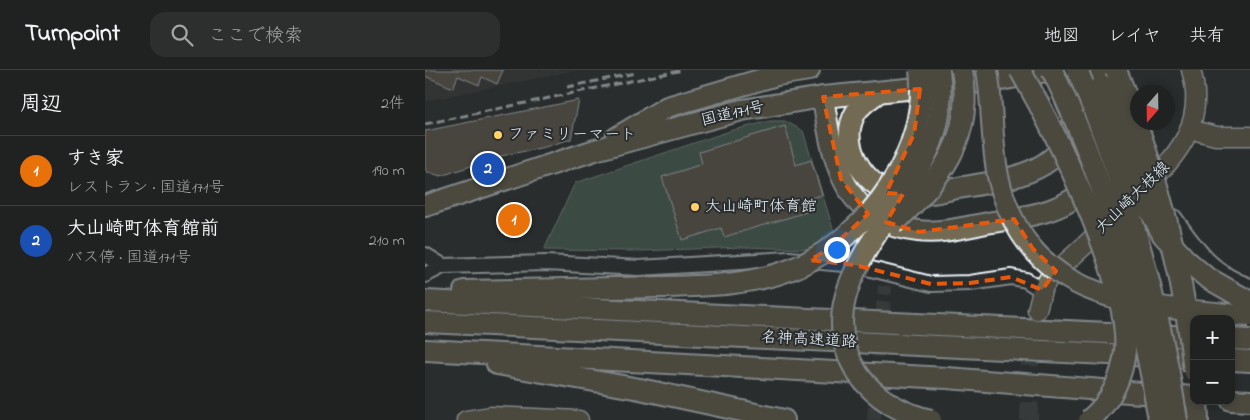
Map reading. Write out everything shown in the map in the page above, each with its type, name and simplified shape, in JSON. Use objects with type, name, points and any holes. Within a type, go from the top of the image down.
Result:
[{"type":"highway","points":[[595,150],[667,107],[777,75],[809,70]]},
{"type":"highway","points":[[425,292],[455,297],[725,284],[777,274],[816,257],[849,234],[868,214],[889,186],[907,151],[918,115],[919,70]]},
{"type":"highway","points":[[931,420],[902,410],[877,395],[861,378],[849,358],[843,336],[842,308],[849,285],[865,255],[927,154],[939,116],[941,97],[939,70]]},
{"type":"highway","points":[[865,255],[884,232],[931,187],[951,157],[964,109],[962,70]]},
{"type":"highway","points":[[987,70],[993,139],[1002,191],[1023,236],[1046,262],[1075,284],[1108,298],[1165,308],[1250,316]]},
{"type":"highway","points":[[1020,70],[1046,118],[1095,228],[1109,267],[1122,315],[1125,350],[1119,380],[1103,407],[1089,420]]},
{"type":"highway","points":[[1038,70],[1078,146],[1116,232]]},
{"type":"highway","points":[[1052,70],[1085,143],[1116,232],[1143,332],[1159,420]]},
{"type":"highway","name":"国道171号","points":[[425,206],[595,150],[742,110],[823,97],[1001,80],[1052,70]]},
{"type":"highway","points":[[1077,70],[1118,169],[1134,220],[1162,334],[1177,420]]},
{"type":"highway","points":[[823,97],[834,157],[841,179],[856,201],[880,220],[899,228],[919,232],[939,231],[1048,212],[1078,197],[1105,166],[1113,148],[1117,131],[1116,114],[1106,73]]},
{"type":"highway","points":[[1106,73],[1157,226],[1168,242],[1195,268],[1229,292],[1250,302]]},
{"type":"highway","points":[[1106,73],[1141,133],[1172,238],[1192,360]]},
{"type":"highway","points":[[879,92],[864,103],[856,112],[849,137],[852,151],[858,164],[877,184],[887,190],[913,195],[1017,177],[1044,166],[1055,157],[1066,143],[1074,127],[1075,91]]},
{"type":"highway","name":"名神高速道路","points":[[425,301],[455,297],[1190,337]]},
{"type":"highway","name":"名神高速道路","points":[[425,322],[1190,358]]},
{"type":"highway","points":[[1235,339],[1250,340]]},
{"type":"highway","name":"名神高速道路","points":[[425,350],[947,378],[1190,385]]},
{"type":"highway","points":[[450,352],[511,368],[640,389],[784,420]]},
{"type":"highway","points":[[1235,360],[1250,361]]},
{"type":"highway","name":"名神高速道路","points":[[947,378],[1190,397]]},
{"type":"highway","points":[[1235,386],[1250,387]]},
{"type":"highway","points":[[1235,400],[1250,401]]},
{"type":"highway","points":[[1197,405],[1198,420]]},
{"type":"main road","name":"大山崎大枝線","points":[[1037,310],[1042,290],[1060,267],[1128,206],[1173,159],[1189,129],[1195,109],[1195,89],[1191,70]]},
{"type":"main road","points":[[1189,129],[1216,136],[1250,136]]},
{"type":"main road","points":[[466,420],[491,416],[579,420]]},
{"type":"street","points":[[1128,206],[1141,217],[1153,220],[1174,217],[1198,250],[1216,269],[1231,280],[1250,286]]},
{"type":"street","points":[[425,255],[443,266]]},
{"type":"street","points":[[425,275],[443,266],[546,263],[639,268],[789,259],[833,262],[885,280],[931,284],[970,283],[1011,277],[1026,280],[1042,290]]},
{"type":"highlighted area","points":[[920,89],[914,134],[886,193],[903,194],[886,222],[919,232],[1014,219],[1033,249],[1056,271],[1042,290],[1011,277],[970,283],[931,284],[855,265],[810,260],[832,247],[868,214],[841,179],[823,97]]},
{"type":"shaded area","points":[[425,70],[576,70],[425,101]]},
{"type":"green space","name":"大山崎町体育館","points":[[770,121],[785,121],[803,131],[834,232],[808,249],[743,247],[640,251],[544,250],[575,183],[730,131]]},
{"type":"building","points":[[425,70],[503,70],[497,84],[482,77],[479,85],[458,76],[453,88],[425,76]]},
{"type":"building","name":"ファミリーマート","points":[[579,100],[571,139],[545,147],[501,156],[441,176],[427,172],[425,169],[425,131]]},
{"type":"building","points":[[785,126],[796,165],[811,160],[822,195],[807,199],[810,211],[724,237],[721,228],[682,240],[662,177],[702,164],[699,152]]},
{"type":"tunnel","points":[[874,420],[885,286]]},
{"type":"tunnel","points":[[1029,420],[1030,347],[1036,315]]},
{"type":"railway","points":[[425,124],[683,70]]},
{"type":"railway","points":[[567,87],[636,73]]},
{"type":"place","name":"ファミリーマート","points":[[498,135]]},
{"type":"place","name":"大山崎町体育館前","points":[[488,169]]},
{"type":"place","name":"大山崎町体育館","points":[[695,207]]},
{"type":"place","name":"すき家","points":[[514,220]]}]
